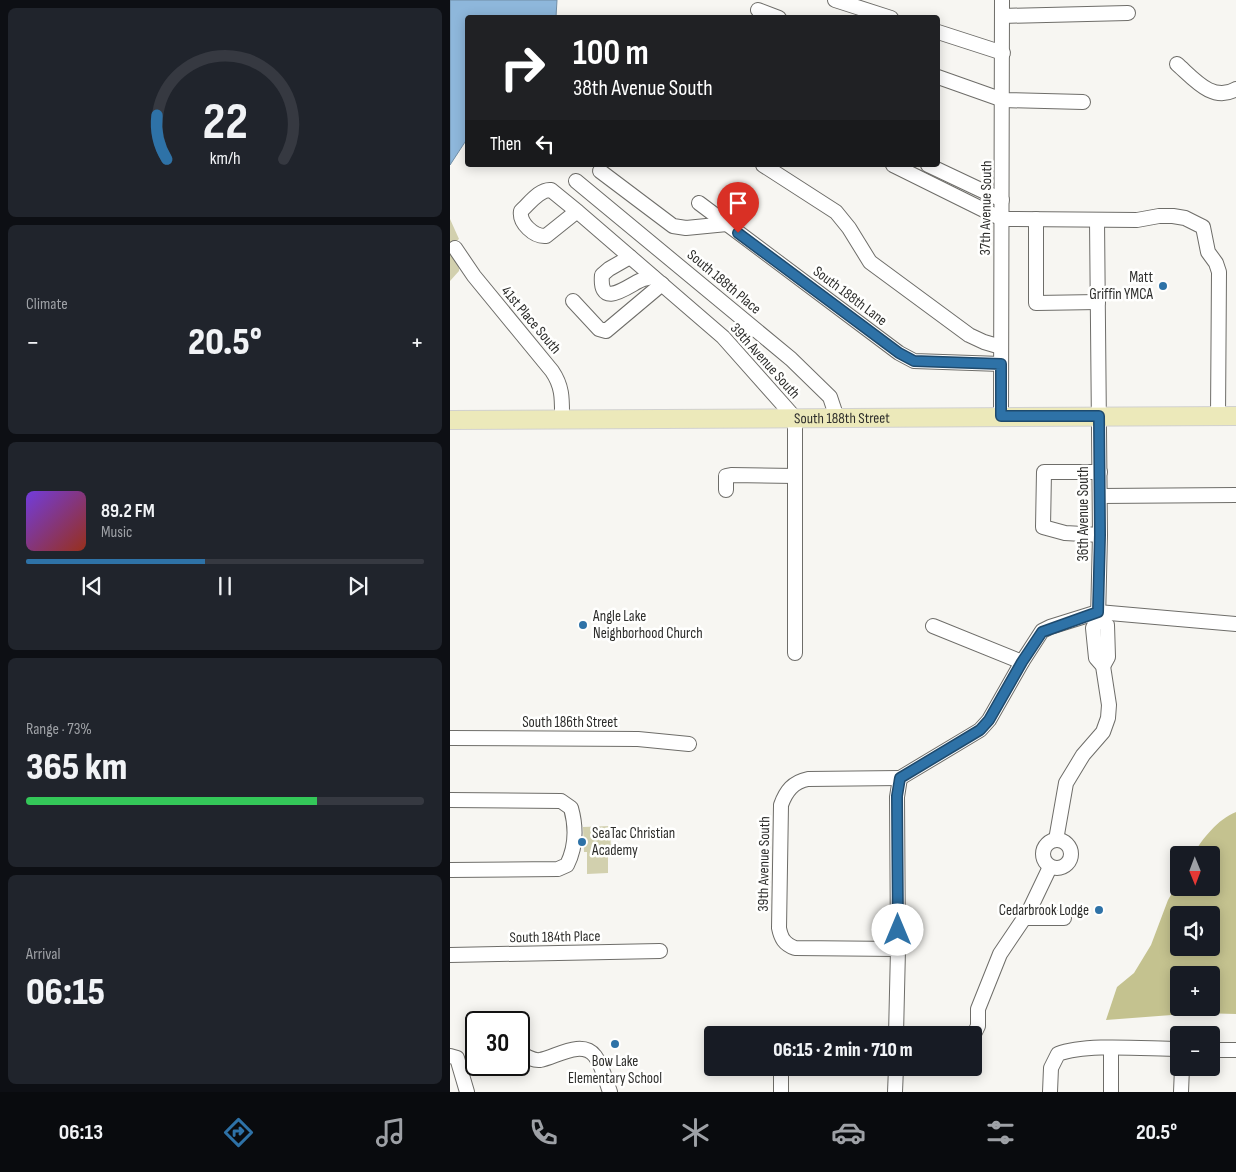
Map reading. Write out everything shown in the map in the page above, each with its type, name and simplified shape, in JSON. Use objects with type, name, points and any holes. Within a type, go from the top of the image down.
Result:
[{"type":"main road","name":"South 188th Street","points":[[450,420],[1236,416]]},
{"type":"street","points":[[835,0],[882,15]]},
{"type":"street","name":"37th Avenue South","points":[[1001,416],[1002,0]]},
{"type":"street","points":[[758,10],[771,15]]},
{"type":"street","points":[[1002,16],[1128,14]]},
{"type":"street","points":[[940,33],[1003,53]]},
{"type":"street","points":[[1177,64],[1210,91],[1221,94],[1236,89]]},
{"type":"street","points":[[940,77],[1003,100],[1084,102]]},
{"type":"street","points":[[766,167],[836,212],[849,228],[870,262],[969,335],[1001,347]]},
{"type":"street","points":[[897,167],[1002,219],[1137,220],[1159,216],[1173,216],[1186,218],[1203,227],[1208,252],[1219,272],[1218,416]]},
{"type":"street","points":[[932,167],[1002,200]]},
{"type":"street","points":[[600,171],[673,226],[686,228],[727,224]]},
{"type":"street","name":"South 188th Place","points":[[576,181],[791,359],[830,397],[837,418]]},
{"type":"street","name":"South 188th Lane","points":[[699,202],[899,353],[914,361],[1001,364]]},
{"type":"street","name":"39th Avenue South","points":[[578,212],[724,337],[795,418],[795,654]]},
{"type":"street","points":[[1036,219],[1036,303],[1098,302]]},
{"type":"street","name":"36th Avenue South","points":[[1056,840],[1066,782],[1083,755],[1103,732],[1108,718],[1109,705],[1103,666],[1108,657],[1107,626],[1098,616],[1100,472],[1097,220]]},
{"type":"street","name":"41st Place South","points":[[456,248],[474,276],[559,381],[562,419]]},
{"type":"street","points":[[630,257],[602,275],[601,284],[603,290],[608,293],[617,294],[639,281],[657,281]]},
{"type":"street","points":[[573,301],[599,329],[606,331],[657,281]]},
{"type":"street","points":[[1100,472],[1044,472],[1043,527],[1065,533],[1100,535]]},
{"type":"street","points":[[726,490],[726,476],[795,476]]},
{"type":"street","points":[[1100,496],[1236,495]]},
{"type":"street","points":[[896,1026],[898,950],[897,796],[900,778],[980,730],[989,720],[1022,662],[1042,632],[1098,616],[1236,624]]},
{"type":"street","points":[[933,626],[1022,662]]},
{"type":"street","name":"South 186th Street","points":[[450,738],[638,739],[689,744]]},
{"type":"street","name":"39th Avenue South","points":[[898,950],[803,950],[787,945],[781,937],[779,928],[781,805],[784,795],[792,785],[808,779],[900,778]]},
{"type":"street","points":[[450,800],[561,801],[571,808],[574,817],[574,847],[567,865],[558,869],[450,870]]},
{"type":"street","points":[[1056,840],[1067,845],[1070,850],[1070,857],[1066,864],[1062,867],[1050,867],[1043,858],[1046,845],[1056,840]]},
{"type":"street","points":[[978,1026],[978,1008],[1000,954],[1024,918],[1050,867]]},
{"type":"street","points":[[1024,918],[1064,918]]},
{"type":"street","name":"South 184th Place","points":[[450,955],[660,951]]},
{"type":"street","points":[[1050,1092],[1051,1068],[1058,1054],[1068,1050],[1111,1048],[1170,1049]]},
{"type":"street","points":[[1111,1048],[1112,1092]]},
{"type":"street","points":[[530,1058],[539,1060],[577,1049],[593,1053],[597,1058],[610,1092]]},
{"type":"street","points":[[1220,1050],[1236,1050]]},
{"type":"street","points":[[450,1056],[457,1058],[468,1092]]},
{"type":"street","points":[[780,1092],[781,1076]]},
{"type":"street","points":[[895,1092],[896,1076]]},
{"type":"street","points":[[1182,1076],[1182,1092]]},
{"type":"shaded area","points":[[450,219],[459,239],[453,244],[450,252]]},
{"type":"shaded area","points":[[450,252],[459,271],[450,281]]},
{"type":"shaded area","points":[[1236,812],[1236,1014],[1220,1014],[1220,966],[1170,966],[1170,1015],[1106,1020],[1117,987],[1134,973],[1151,945],[1170,896],[1220,896],[1220,846],[1199,846],[1211,830],[1223,819]]},
{"type":"shaded area","points":[[610,826],[611,852],[608,852],[608,873],[587,874],[587,852],[584,852],[583,827]]},
{"type":"water","points":[[450,0],[557,0],[556,15],[465,15],[465,142],[450,165]]},
{"type":"place","name":"Matt Griffin YMCA","points":[[1163,286]]},
{"type":"place","name":"Angle Lake Neighborhood Church","points":[[583,625]]},
{"type":"place","name":"SeaTac Christian Academy","points":[[582,842]]},
{"type":"place","name":"Cedarbrook Lodge","points":[[1099,910]]},
{"type":"place","name":"Bow Lake Elementary School","points":[[615,1044]]},
{"type":"route","points":[[738,233],[899,353],[914,361],[1001,364],[1001,416],[1099,416],[1100,535],[1098,612],[1042,632],[1022,662],[989,720],[980,730],[900,778],[897,796],[898,930]]}]
